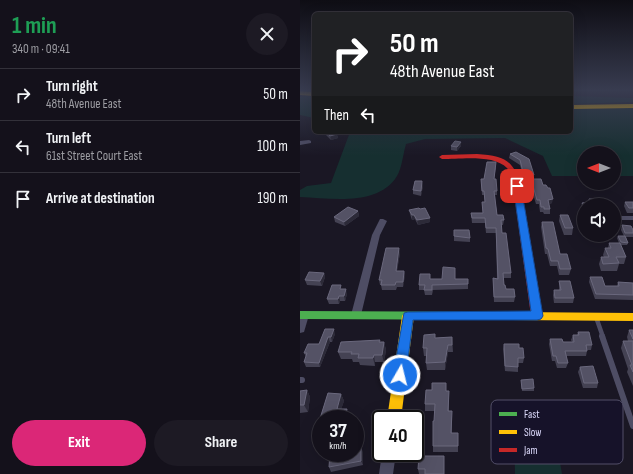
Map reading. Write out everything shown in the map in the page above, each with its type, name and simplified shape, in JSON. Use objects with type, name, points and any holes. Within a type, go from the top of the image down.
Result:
[{"type":"street","points":[[300,143],[309,142]]},
{"type":"street","points":[[442,157],[486,158],[506,163],[511,167],[517,186],[537,316]]},
{"type":"street","points":[[621,218],[633,218]]},
{"type":"street","points":[[356,315],[376,235],[383,221]]},
{"type":"street","points":[[300,329],[302,315],[633,317]]},
{"type":"street","points":[[395,410],[408,316]]},
{"type":"street","points":[[386,474],[388,462]]},
{"type":"lane","points":[[596,316],[633,426]]},
{"type":"green space","points":[[300,112],[312,112],[312,118],[300,115]]},
{"type":"green space","points":[[573,112],[633,112],[633,176],[621,176],[621,146],[577,146],[577,176],[552,176],[543,156],[505,138],[425,139],[406,144],[397,176],[389,186],[366,197],[339,199],[300,197],[300,190],[307,186],[331,183],[349,134],[573,134]]},
{"type":"green space","points":[[515,464],[560,464],[562,474],[515,474]]},
{"type":"building","points":[[455,141],[461,142],[457,147],[451,146]]},
{"type":"building","points":[[516,152],[529,159],[534,175],[524,176],[520,160],[510,154]]},
{"type":"building","points":[[487,162],[496,162],[494,179],[496,179],[497,191],[494,191],[497,215],[503,215],[504,220],[501,220],[502,233],[506,233],[511,273],[503,273],[504,285],[506,289],[514,289],[515,297],[494,297],[493,278],[498,279],[496,228],[486,228],[485,218],[472,218],[471,213],[483,213],[482,202],[485,202],[481,179],[484,179]]},
{"type":"building","points":[[531,179],[541,179],[543,185],[550,188],[553,199],[548,200],[550,209],[544,209],[544,207],[541,207],[540,200],[537,200]]},
{"type":"building","points":[[415,181],[422,181],[421,191],[413,190]]},
{"type":"building","points":[[625,202],[633,202],[633,208],[629,208]]},
{"type":"building","points":[[348,207],[358,211],[344,222],[334,217]]},
{"type":"building","points":[[425,208],[430,218],[417,220],[409,210]]},
{"type":"building","points":[[560,215],[568,215],[573,228],[565,228]]},
{"type":"building","points":[[542,222],[553,222],[560,254],[567,254],[571,269],[560,269],[558,261],[551,261],[548,249],[546,248]]},
{"type":"building","points":[[622,225],[631,226],[633,233],[625,233]]},
{"type":"building","points":[[454,230],[469,230],[470,238],[454,236]]},
{"type":"building","points":[[621,236],[625,236],[628,243],[621,242]]},
{"type":"building","points":[[609,243],[620,243],[626,257],[616,257],[619,263],[603,264],[601,257],[609,257],[605,248],[611,248]]},
{"type":"building","points":[[386,248],[399,248],[396,271],[404,271],[403,282],[396,282],[395,285],[381,285],[382,280],[379,280]]},
{"type":"building","points":[[443,267],[455,268],[455,279],[468,279],[468,284],[432,285],[432,290],[424,290],[425,285],[419,285],[420,274],[430,274],[430,279],[442,279]]},
{"type":"building","points":[[309,272],[324,273],[320,281],[305,280]]},
{"type":"building","points":[[590,277],[602,277],[605,286],[619,286],[618,282],[633,283],[633,295],[596,294]]},
{"type":"building","points":[[559,281],[570,281],[574,298],[555,298],[554,290],[561,290]]},
{"type":"building","points":[[332,285],[341,285],[340,289],[346,289],[344,296],[339,296],[338,299],[327,299]]},
{"type":"building","points":[[325,329],[334,329],[331,337],[328,337],[319,363],[304,362],[307,353],[304,353],[308,344],[319,344]]},
{"type":"building","points":[[629,330],[633,330],[633,339]]},
{"type":"building","points":[[578,332],[589,332],[592,345],[586,345],[587,351],[565,351],[568,363],[558,363],[556,356],[553,356],[550,339],[562,339],[563,342],[574,342],[573,335],[579,335]]},
{"type":"building","points":[[435,334],[435,338],[452,337],[452,345],[448,345],[445,362],[426,363],[427,348],[423,348],[424,335]]},
{"type":"building","points":[[380,340],[379,342],[384,342],[382,355],[374,355],[373,358],[358,358],[359,354],[351,354],[352,352],[338,352],[341,342]]},
{"type":"building","points":[[623,341],[633,341],[633,372],[630,365],[632,365]]},
{"type":"building","points":[[504,344],[519,344],[519,348],[523,348],[524,358],[518,358],[518,367],[505,366]]},
{"type":"building","points":[[593,366],[598,383],[584,383],[580,367]]},
{"type":"building","points":[[533,379],[534,388],[522,389],[521,380]]},
{"type":"building","points":[[432,383],[446,383],[446,391],[449,391],[448,411],[452,411],[451,433],[458,433],[458,446],[433,446],[435,404],[425,404],[426,390],[432,390]]},
{"type":"building","points":[[307,390],[304,405],[300,405],[300,391]]},
{"type":"building","points":[[328,393],[341,394],[337,409],[347,409],[347,410],[323,410]]},
{"type":"building","points":[[424,456],[444,456],[444,474],[425,474],[425,469],[418,469],[419,462],[424,462]]},
{"type":"building","points":[[329,462],[356,462],[329,467]]},
{"type":"traffic: fast","points":[[300,315],[512,316]]},
{"type":"traffic: slow","points":[[395,410],[408,316]]},
{"type":"traffic: slow","points":[[512,316],[633,317]]},
{"type":"traffic: jam","points":[[442,157],[486,157],[503,162],[512,170],[517,186],[537,316]]},
{"type":"route","points":[[400,375],[408,316],[537,316],[517,186]]}]
